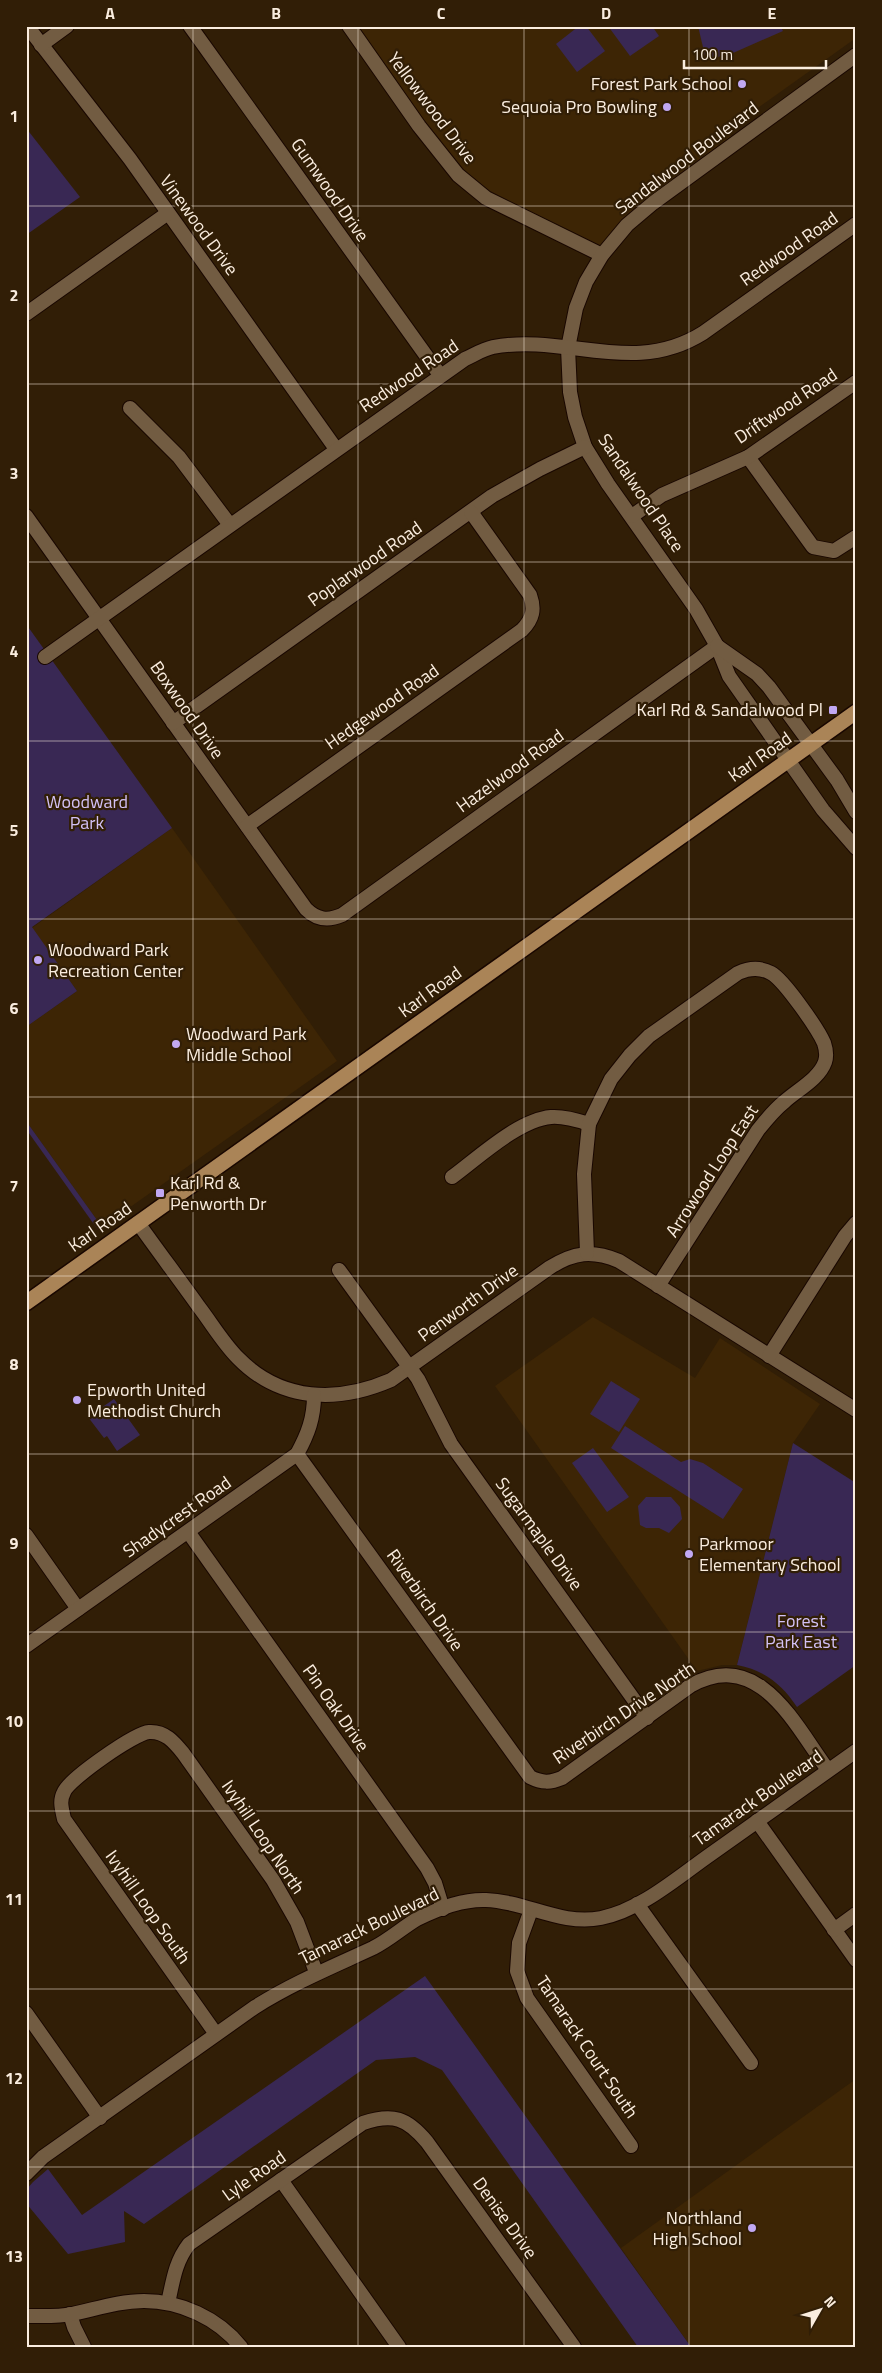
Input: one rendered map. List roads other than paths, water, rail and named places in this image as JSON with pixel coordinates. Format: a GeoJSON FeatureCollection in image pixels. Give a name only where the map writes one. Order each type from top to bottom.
{"type":"FeatureCollection","features":[{"type":"Feature","properties":{"kind":"main road","name":"Karl Road"},"geometry":{"type":"LineString","coordinates":[[26,1303],[856,712]]}},
{"type":"Feature","properties":{"kind":"street","name":"Vinewood Drive"},"geometry":{"type":"LineString","coordinates":[[26,26],[130,159],[336,449]]}},
{"type":"Feature","properties":{"kind":"street"},"geometry":{"type":"LineString","coordinates":[[41,45],[66,26]]}},
{"type":"Feature","properties":{"kind":"street","name":"Gumwood Drive"},"geometry":{"type":"LineString","coordinates":[[190,26],[440,375]]}},
{"type":"Feature","properties":{"kind":"street","name":"Yellowwood Drive"},"geometry":{"type":"LineString","coordinates":[[349,26],[419,126],[458,175],[486,198],[602,256]]}},
{"type":"Feature","properties":{"kind":"street","name":"Sandalwood Boulevard"},"geometry":{"type":"LineString","coordinates":[[568,348],[576,308],[586,282],[602,256],[627,225],[653,203],[856,55]]}},
{"type":"Feature","properties":{"kind":"street"},"geometry":{"type":"LineString","coordinates":[[26,314],[168,213]]}},
{"type":"Feature","properties":{"kind":"street","name":"Redwood Road"},"geometry":{"type":"LineString","coordinates":[[45,657],[465,359],[491,347],[520,344],[632,354],[669,350],[688,342],[856,224]]}},
{"type":"Feature","properties":{"kind":"street","name":"Sandalwood Place"},"geometry":{"type":"LineString","coordinates":[[568,348],[570,392],[585,447],[696,609],[717,646],[729,676],[835,826],[856,848]]}},
{"type":"Feature","properties":{"kind":"street","name":"Driftwood Road"},"geometry":{"type":"LineString","coordinates":[[632,516],[662,494],[748,457],[856,382]]}},
{"type":"Feature","properties":{"kind":"street"},"geometry":{"type":"LineString","coordinates":[[130,408],[179,457],[230,525]]}},
{"type":"Feature","properties":{"kind":"street","name":"Poplarwood Road"},"geometry":{"type":"LineString","coordinates":[[174,724],[492,496],[540,469],[585,447]]}},
{"type":"Feature","properties":{"kind":"street"},"geometry":{"type":"LineString","coordinates":[[748,457],[813,547],[825,551],[834,551],[856,537]]}},
{"type":"Feature","properties":{"kind":"street","name":"Hedgewood Road"},"geometry":{"type":"LineString","coordinates":[[247,826],[522,630],[530,622],[533,604],[530,595],[471,512]]}},
{"type":"Feature","properties":{"kind":"street","name":"Boxwood Drive"},"geometry":{"type":"LineString","coordinates":[[26,516],[306,909],[313,916],[322,920]]}},
{"type":"Feature","properties":{"kind":"street","name":"Sandalwood Place"},"geometry":{"type":"LineString","coordinates":[[717,646],[757,674],[769,687],[837,780],[856,812]]}},
{"type":"Feature","properties":{"kind":"street","name":"Hazelwood Road"},"geometry":{"type":"LineString","coordinates":[[322,920],[333,919],[342,914],[717,646]]}},
{"type":"Feature","properties":{"kind":"street","name":"Arrowood Loop East"},"geometry":{"type":"LineString","coordinates":[[589,1124],[611,1080],[630,1055],[649,1036],[738,973],[748,969],[758,969],[771,973],[781,982],[819,1034],[825,1046],[824,1063],[813,1078],[770,1114],[758,1130],[658,1286]]}},
{"type":"Feature","properties":{"kind":"street"},"geometry":{"type":"LineString","coordinates":[[452,1177],[528,1124],[551,1117],[563,1117],[589,1124],[584,1174],[587,1253]]}},
{"type":"Feature","properties":{"kind":"street","name":"Penworth Drive"},"geometry":{"type":"LineString","coordinates":[[138,1223],[239,1359],[269,1381],[284,1388],[314,1395],[343,1396],[368,1390],[391,1380],[549,1268],[567,1258],[587,1253],[619,1260],[856,1410]]}},
{"type":"Feature","properties":{"kind":"street"},"geometry":{"type":"LineString","coordinates":[[769,1356],[845,1236],[856,1223]]}},
{"type":"Feature","properties":{"kind":"street","name":"Sugarmaple Drive"},"geometry":{"type":"LineString","coordinates":[[339,1270],[410,1368],[432,1405],[451,1444],[647,1718]]}},
{"type":"Feature","properties":{"kind":"street","name":"Shadycrest Road"},"geometry":{"type":"LineString","coordinates":[[26,1646],[189,1533],[297,1454],[309,1434],[314,1409],[314,1395]]}},
{"type":"Feature","properties":{"kind":"street","name":"Riverbirch Drive"},"geometry":{"type":"LineString","coordinates":[[297,1454],[522,1769]]}},
{"type":"Feature","properties":{"kind":"street","name":"Pin Oak Drive"},"geometry":{"type":"LineString","coordinates":[[189,1533],[427,1868],[443,1909]]}},
{"type":"Feature","properties":{"kind":"street"},"geometry":{"type":"LineString","coordinates":[[26,1535],[78,1609]]}},
{"type":"Feature","properties":{"kind":"street","name":"Riverbirch Drive North"},"geometry":{"type":"LineString","coordinates":[[522,1769],[530,1777],[540,1782],[552,1782],[562,1778],[703,1679],[717,1676],[740,1677],[761,1685],[777,1700],[828,1770]]}},
{"type":"Feature","properties":{"kind":"street","name":"Ivyhill Loop South"},"geometry":{"type":"LineString","coordinates":[[163,1734],[150,1732],[133,1737],[74,1779],[64,1790],[61,1804],[64,1818],[72,1832],[216,2034]]}},
{"type":"Feature","properties":{"kind":"street","name":"Ivyhill Loop North"},"geometry":{"type":"LineString","coordinates":[[163,1734],[173,1741],[183,1753],[273,1880],[297,1922],[316,1972]]}},
{"type":"Feature","properties":{"kind":"street","name":"Tamarack Boulevard"},"geometry":{"type":"LineString","coordinates":[[26,2174],[43,2157],[216,2034],[283,1989],[316,1972],[375,1947],[418,1919],[467,1901],[487,1900],[563,1917],[600,1918],[637,1904],[856,1751]]}},
{"type":"Feature","properties":{"kind":"street"},"geometry":{"type":"LineString","coordinates":[[757,1821],[856,1960]]}},
{"type":"Feature","properties":{"kind":"street"},"geometry":{"type":"LineString","coordinates":[[637,1904],[751,2063]]}},
{"type":"Feature","properties":{"kind":"street","name":"Tamarack Court South"},"geometry":{"type":"LineString","coordinates":[[531,1910],[519,1942],[517,1971],[528,1998],[631,2146]]}},
{"type":"Feature","properties":{"kind":"street"},"geometry":{"type":"LineString","coordinates":[[834,1930],[856,1914]]}},
{"type":"Feature","properties":{"kind":"street"},"geometry":{"type":"LineString","coordinates":[[26,2013],[100,2118]]}},
{"type":"Feature","properties":{"kind":"street","name":"Lyle Road"},"geometry":{"type":"LineString","coordinates":[[168,2303],[175,2269],[180,2256],[189,2244],[363,2123],[380,2117],[398,2118]]}},
{"type":"Feature","properties":{"kind":"street","name":"Denise Drive"},"geometry":{"type":"LineString","coordinates":[[398,2118],[415,2127],[427,2142],[574,2347]]}},
{"type":"Feature","properties":{"kind":"street"},"geometry":{"type":"LineString","coordinates":[[280,2180],[399,2347]]}},
{"type":"Feature","properties":{"kind":"street"},"geometry":{"type":"LineString","coordinates":[[26,2316],[70,2314],[111,2305],[143,2301],[168,2303],[219,2325],[241,2347]]}},
{"type":"Feature","properties":{"kind":"street"},"geometry":{"type":"LineString","coordinates":[[70,2314],[74,2329],[84,2347]]}},
{"type":"Feature","properties":{"kind":"place","name":"Forest Park School"},"geometry":{"type":"Point","coordinates":[742,84]}},
{"type":"Feature","properties":{"kind":"place","name":"Sequoia Pro Bowling"},"geometry":{"type":"Point","coordinates":[667,107]}},
{"type":"Feature","properties":{"kind":"place","name":"Karl Rd & Sandalwood Pl"},"geometry":{"type":"Point","coordinates":[833,710]}},
{"type":"Feature","properties":{"kind":"place","name":"Woodward Park Recreation Center"},"geometry":{"type":"Point","coordinates":[38,960]}},
{"type":"Feature","properties":{"kind":"place","name":"Woodward Park Middle School"},"geometry":{"type":"Point","coordinates":[176,1044]}},
{"type":"Feature","properties":{"kind":"place","name":"Karl Rd & Penworth Dr"},"geometry":{"type":"Point","coordinates":[160,1193]}},
{"type":"Feature","properties":{"kind":"place","name":"Epworth United Methodist Church"},"geometry":{"type":"Point","coordinates":[77,1400]}},
{"type":"Feature","properties":{"kind":"place","name":"Parkmoor Elementary School"},"geometry":{"type":"Point","coordinates":[689,1554]}},
{"type":"Feature","properties":{"kind":"place","name":"Northland High School"},"geometry":{"type":"Point","coordinates":[752,2228]}},
{"type":"Feature","properties":{"kind":"park label","name":"Woodward Park"},"geometry":{"type":"Point","coordinates":[87,812]}},
{"type":"Feature","properties":{"kind":"park label","name":"Forest Park East"},"geometry":{"type":"Point","coordinates":[801,1631]}}]}
